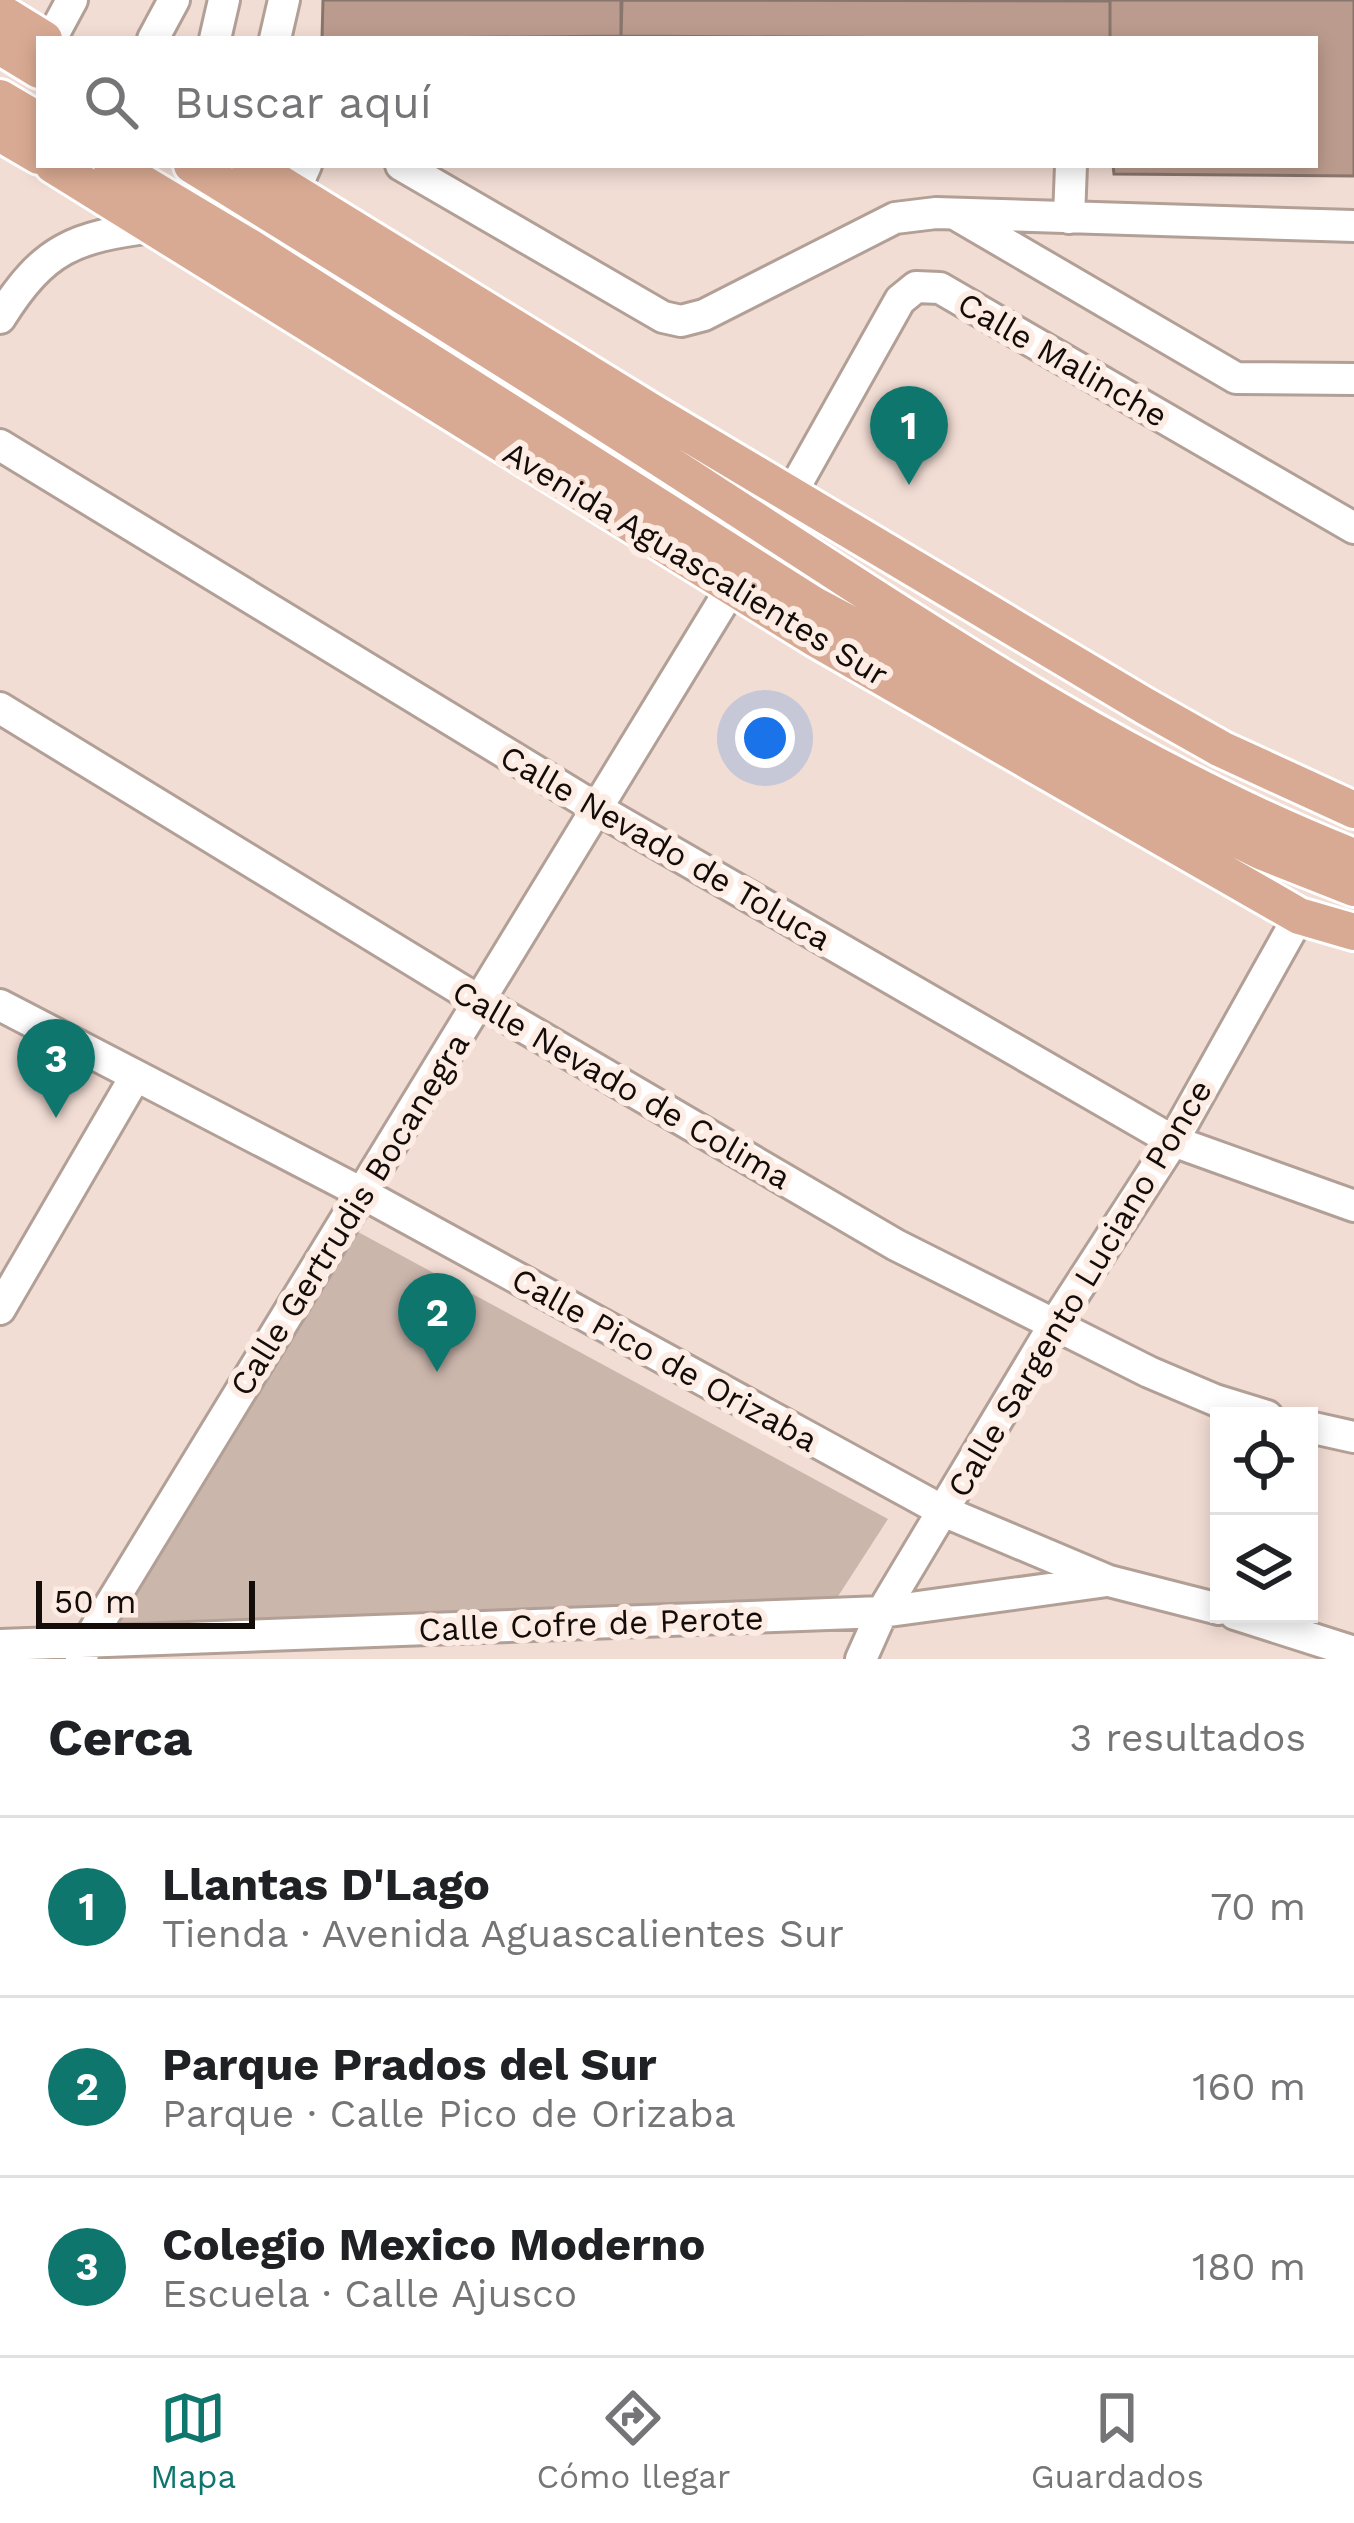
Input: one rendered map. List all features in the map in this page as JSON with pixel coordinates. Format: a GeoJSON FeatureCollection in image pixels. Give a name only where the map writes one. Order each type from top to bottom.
{"type":"FeatureCollection","features":[{"type":"Feature","properties":{"kind":"main road"},"geometry":{"type":"LineString","coordinates":[[0,13],[42,36]]}},
{"type":"Feature","properties":{"kind":"main road"},"geometry":{"type":"LineString","coordinates":[[0,46],[36,68]]}},
{"type":"Feature","properties":{"kind":"main road"},"geometry":{"type":"LineString","coordinates":[[0,98],[36,119]]}},
{"type":"Feature","properties":{"kind":"main road"},"geometry":{"type":"LineString","coordinates":[[0,134],[36,154]]}},
{"type":"Feature","properties":{"kind":"main road","name":"Avenida Aguascalientes Sur"},"geometry":{"type":"LineString","coordinates":[[58,168],[816,639],[1299,916],[1354,932]]}},
{"type":"Feature","properties":{"kind":"main road","name":"Avenida Aguascalientes Sur"},"geometry":{"type":"LineString","coordinates":[[117,168],[814,605],[981,694],[1200,822],[1354,888]]}},
{"type":"Feature","properties":{"kind":"main road","name":"Avenida Aguascalientes Sur"},"geometry":{"type":"LineString","coordinates":[[197,168],[559,392],[933,632],[1198,788],[1354,857]]}},
{"type":"Feature","properties":{"kind":"main road"},"geometry":{"type":"LineString","coordinates":[[262,168],[300,178],[790,494],[1145,706],[1222,749],[1354,810]]}},
{"type":"Feature","properties":{"kind":"street"},"geometry":{"type":"LineString","coordinates":[[50,36],[72,0]]}},
{"type":"Feature","properties":{"kind":"street"},"geometry":{"type":"LineString","coordinates":[[155,36],[174,0]]}},
{"type":"Feature","properties":{"kind":"street"},"geometry":{"type":"LineString","coordinates":[[216,36],[224,0]]}},
{"type":"Feature","properties":{"kind":"street"},"geometry":{"type":"LineString","coordinates":[[276,36],[284,0]]}},
{"type":"Feature","properties":{"kind":"street"},"geometry":{"type":"LineString","coordinates":[[406,168],[663,317],[681,321],[704,315],[895,218],[955,214],[1354,226]]}},
{"type":"Feature","properties":{"kind":"street"},"geometry":{"type":"LineString","coordinates":[[1069,218],[1071,168]]}},
{"type":"Feature","properties":{"kind":"street"},"geometry":{"type":"LineString","coordinates":[[955,214],[1236,378],[1354,379]]}},
{"type":"Feature","properties":{"kind":"street"},"geometry":{"type":"LineString","coordinates":[[4,301],[64,247],[95,234],[153,227]]}},
{"type":"Feature","properties":{"kind":"street","name":"Calle Malinche"},"geometry":{"type":"LineString","coordinates":[[790,494],[900,300],[916,287],[940,288],[1354,528]]}},
{"type":"Feature","properties":{"kind":"street","name":"Calle Nevado de Toluca"},"geometry":{"type":"LineString","coordinates":[[0,445],[596,808],[1173,1142],[1354,1206]]}},
{"type":"Feature","properties":{"kind":"street","name":"Calle Gertrudis Bocanegra"},"geometry":{"type":"LineString","coordinates":[[85,1650],[732,587]]}},
{"type":"Feature","properties":{"kind":"street","name":"Calle Nevado de Colima"},"geometry":{"type":"LineString","coordinates":[[0,708],[481,1002],[896,1245],[1149,1372],[1238,1407]]}},
{"type":"Feature","properties":{"kind":"street","name":"Calle Sargento Luciano Ponce"},"geometry":{"type":"LineString","coordinates":[[861,1659],[882,1612],[1054,1325],[1173,1142],[1299,916]]}},
{"type":"Feature","properties":{"kind":"street","name":"Calle Pico de Orizaba"},"geometry":{"type":"LineString","coordinates":[[0,1005],[360,1192],[943,1511],[1109,1581],[1210,1607]]}},
{"type":"Feature","properties":{"kind":"street"},"geometry":{"type":"LineString","coordinates":[[0,1309],[135,1077]]}},
{"type":"Feature","properties":{"kind":"street"},"geometry":{"type":"LineString","coordinates":[[1318,1429],[1354,1437]]}},
{"type":"Feature","properties":{"kind":"street","name":"Calle Cofre de Perote"},"geometry":{"type":"LineString","coordinates":[[0,1645],[85,1650],[882,1612],[1109,1581]]}},
{"type":"Feature","properties":{"kind":"street"},"geometry":{"type":"LineString","coordinates":[[1263,1623],[1354,1652]]}},
{"type":"Feature","properties":{"kind":"shaded area"},"geometry":{"type":"Polygon","coordinates":[[[347,1226],[888,1519],[835,1601],[101,1627],[347,1226]]]}},
{"type":"Feature","properties":{"kind":"building"},"geometry":{"type":"Polygon","coordinates":[[[323,0],[621,0],[621,36],[322,36],[323,0]]]}},
{"type":"Feature","properties":{"kind":"building"},"geometry":{"type":"Polygon","coordinates":[[[622,0],[1110,1],[1110,36],[621,36],[622,0]]]}},
{"type":"Feature","properties":{"kind":"building"},"geometry":{"type":"Polygon","coordinates":[[[1110,0],[1354,0],[1354,176],[1114,174],[1113,168],[1318,168],[1318,36],[1110,36],[1110,0]]]}},
{"type":"Feature","properties":{"kind":"place","name":"Llantas D'Lago"},"geometry":{"type":"Point","coordinates":[909,485]}},
{"type":"Feature","properties":{"kind":"place","name":"Colegio Mexico Moderno"},"geometry":{"type":"Point","coordinates":[56,1118]}},
{"type":"Feature","properties":{"kind":"place","name":"Parque Prados del Sur"},"geometry":{"type":"Point","coordinates":[437,1372]}}]}
